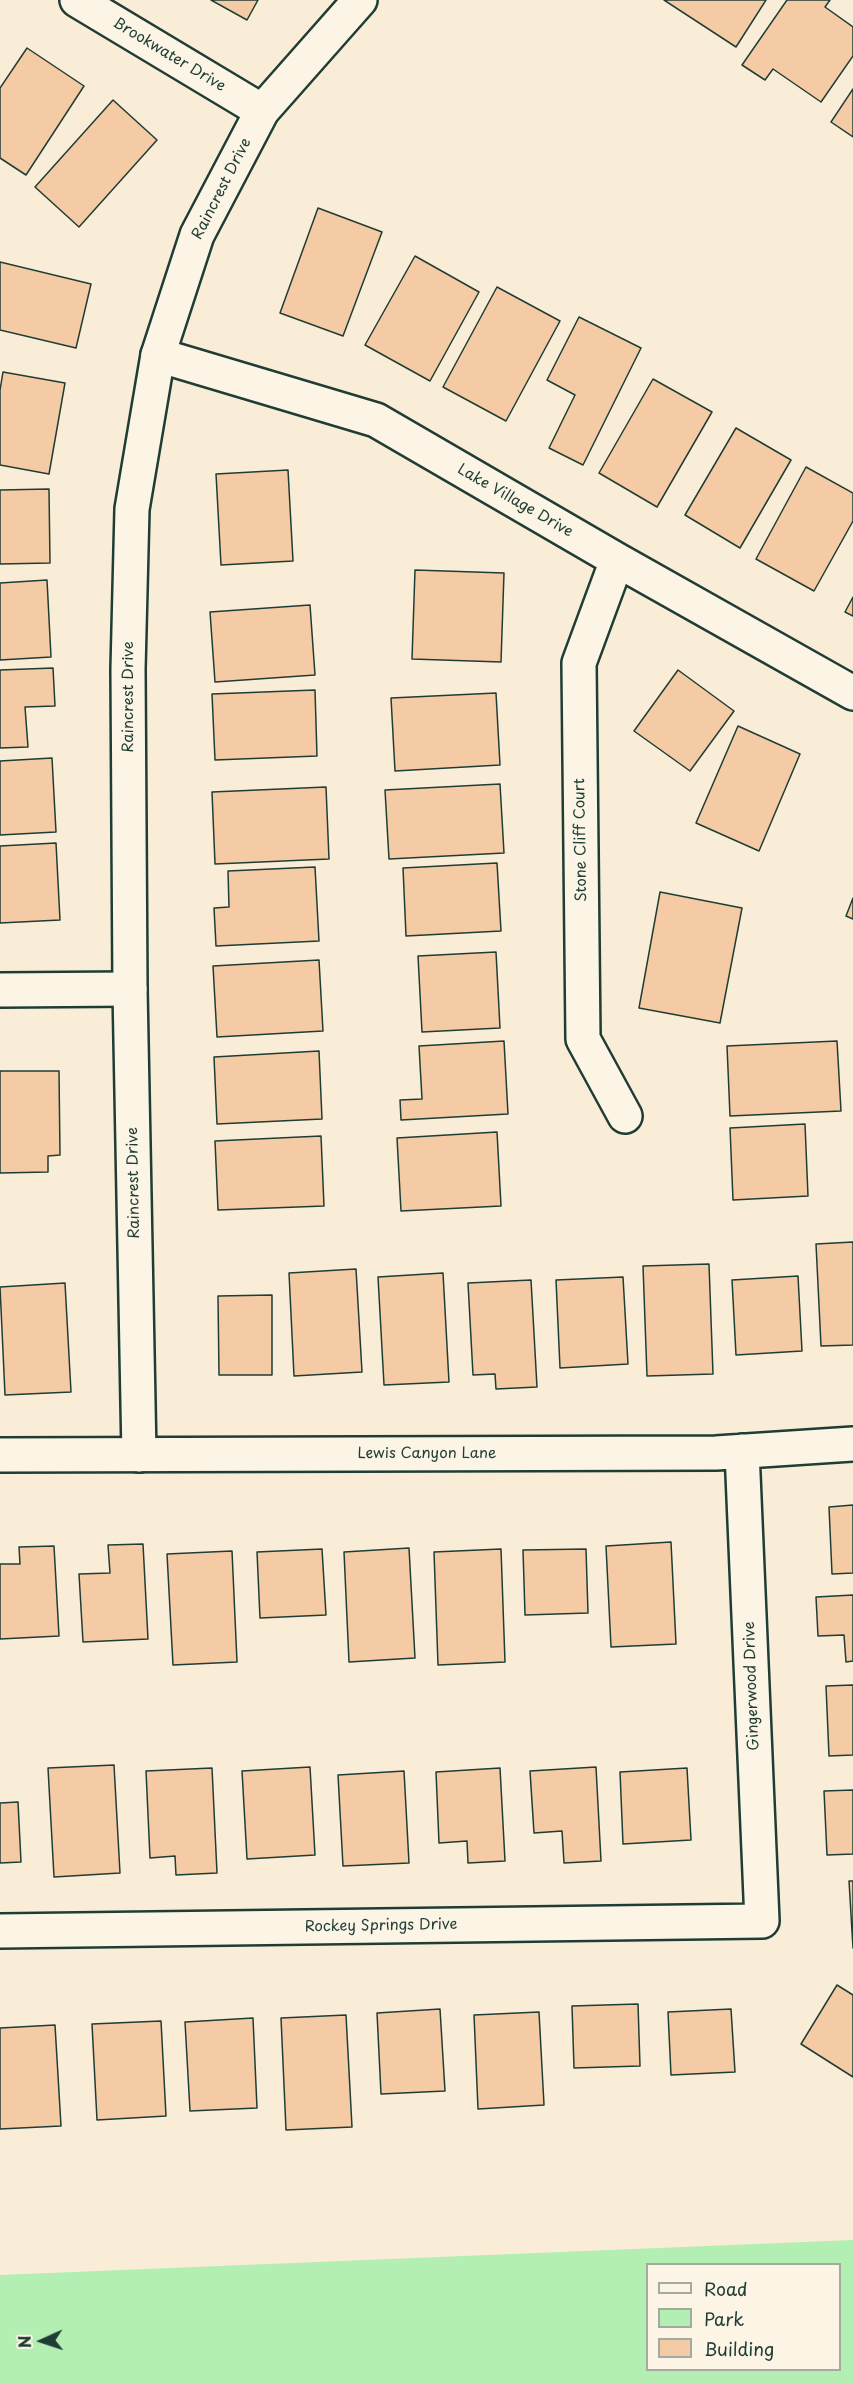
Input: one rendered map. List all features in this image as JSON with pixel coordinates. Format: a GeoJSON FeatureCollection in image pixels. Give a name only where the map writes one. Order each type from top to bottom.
{"type":"FeatureCollection","features":[{"type":"Feature","properties":{"kind":"street","name":"Brookwater Drive"},"geometry":{"type":"LineString","coordinates":[[77,0],[262,111]]}},
{"type":"Feature","properties":{"kind":"street","name":"Raincrest Drive"},"geometry":{"type":"LineString","coordinates":[[139,1455],[130,990],[128,669],[132,509],[158,355],[197,235],[262,111],[360,0]]}},
{"type":"Feature","properties":{"kind":"street","name":"Lake Village Drive"},"geometry":{"type":"LineString","coordinates":[[158,355],[376,420],[853,693]]}},
{"type":"Feature","properties":{"kind":"street","name":"Stone Cliff Court"},"geometry":{"type":"LineString","coordinates":[[617,560],[579,663],[583,1039],[625,1116]]}},
{"type":"Feature","properties":{"kind":"street"},"geometry":{"type":"LineString","coordinates":[[0,990],[130,990]]}},
{"type":"Feature","properties":{"kind":"street","name":"Lewis Canyon Lane"},"geometry":{"type":"LineString","coordinates":[[0,1455],[716,1453],[853,1444]]}},
{"type":"Feature","properties":{"kind":"street","name":"Gingerwood Drive"},"geometry":{"type":"LineString","coordinates":[[742,1451],[762,1921]]}},
{"type":"Feature","properties":{"kind":"street","name":"Rockey Springs Drive"},"geometry":{"type":"LineString","coordinates":[[0,1931],[762,1921]]}},
{"type":"Feature","properties":{"kind":"green space"},"geometry":{"type":"Polygon","coordinates":[[[853,2240],[853,2383],[0,2383],[0,2275],[853,2240]]]}},
{"type":"Feature","properties":{"kind":"building"},"geometry":{"type":"Polygon","coordinates":[[[211,0],[258,0],[247,20],[211,0]]]}},
{"type":"Feature","properties":{"kind":"building"},"geometry":{"type":"Polygon","coordinates":[[[664,0],[766,0],[736,47],[664,0]]]}},
{"type":"Feature","properties":{"kind":"building"},"geometry":{"type":"Polygon","coordinates":[[[787,0],[830,0],[825,7],[853,27],[853,56],[821,102],[773,69],[765,80],[742,65],[787,0]]]}},
{"type":"Feature","properties":{"kind":"building"},"geometry":{"type":"Polygon","coordinates":[[[27,48],[84,86],[26,175],[0,158],[0,88],[27,48]]]}},
{"type":"Feature","properties":{"kind":"building"},"geometry":{"type":"Polygon","coordinates":[[[853,89],[853,137],[831,122],[853,89]]]}},
{"type":"Feature","properties":{"kind":"building"},"geometry":{"type":"Polygon","coordinates":[[[113,100],[157,140],[79,227],[35,187],[113,100]]]}},
{"type":"Feature","properties":{"kind":"building"},"geometry":{"type":"Polygon","coordinates":[[[318,208],[382,232],[343,336],[280,313],[318,208]]]}},
{"type":"Feature","properties":{"kind":"building"},"geometry":{"type":"Polygon","coordinates":[[[415,256],[479,292],[430,381],[365,345],[415,256]]]}},
{"type":"Feature","properties":{"kind":"building"},"geometry":{"type":"Polygon","coordinates":[[[0,262],[91,284],[76,348],[0,330],[0,262]]]}},
{"type":"Feature","properties":{"kind":"building"},"geometry":{"type":"Polygon","coordinates":[[[497,287],[560,321],[506,421],[443,387],[497,287]]]}},
{"type":"Feature","properties":{"kind":"building"},"geometry":{"type":"Polygon","coordinates":[[[579,317],[641,348],[583,465],[549,448],[575,395],[547,380],[579,317]]]}},
{"type":"Feature","properties":{"kind":"building"},"geometry":{"type":"Polygon","coordinates":[[[3,372],[65,383],[49,474],[0,465],[0,390],[3,372]]]}},
{"type":"Feature","properties":{"kind":"building"},"geometry":{"type":"Polygon","coordinates":[[[653,379],[712,412],[657,507],[599,473],[653,379]]]}},
{"type":"Feature","properties":{"kind":"building"},"geometry":{"type":"Polygon","coordinates":[[[736,428],[791,460],[740,548],[685,515],[736,428]]]}},
{"type":"Feature","properties":{"kind":"building"},"geometry":{"type":"Polygon","coordinates":[[[806,467],[853,493],[853,521],[814,591],[756,559],[806,467]]]}},
{"type":"Feature","properties":{"kind":"building"},"geometry":{"type":"Polygon","coordinates":[[[288,470],[293,561],[221,565],[216,474],[288,470]]]}},
{"type":"Feature","properties":{"kind":"building"},"geometry":{"type":"Polygon","coordinates":[[[49,489],[50,563],[0,564],[0,490],[49,489]]]}},
{"type":"Feature","properties":{"kind":"building"},"geometry":{"type":"Polygon","coordinates":[[[415,570],[504,573],[501,662],[412,659],[415,570]]]}},
{"type":"Feature","properties":{"kind":"building"},"geometry":{"type":"Polygon","coordinates":[[[47,580],[51,657],[0,660],[0,583],[47,580]]]}},
{"type":"Feature","properties":{"kind":"building"},"geometry":{"type":"Polygon","coordinates":[[[853,597],[853,616],[845,612],[853,597]]]}},
{"type":"Feature","properties":{"kind":"building"},"geometry":{"type":"Polygon","coordinates":[[[310,605],[315,675],[215,682],[210,612],[310,605]]]}},
{"type":"Feature","properties":{"kind":"building"},"geometry":{"type":"Polygon","coordinates":[[[53,668],[55,706],[25,707],[28,747],[0,748],[0,670],[53,668]]]}},
{"type":"Feature","properties":{"kind":"building"},"geometry":{"type":"Polygon","coordinates":[[[678,670],[734,711],[690,771],[634,731],[678,670]]]}},
{"type":"Feature","properties":{"kind":"building"},"geometry":{"type":"Polygon","coordinates":[[[315,690],[317,756],[215,760],[212,694],[315,690]]]}},
{"type":"Feature","properties":{"kind":"building"},"geometry":{"type":"Polygon","coordinates":[[[496,693],[500,765],[395,771],[391,698],[496,693]]]}},
{"type":"Feature","properties":{"kind":"building"},"geometry":{"type":"Polygon","coordinates":[[[738,726],[800,754],[759,851],[696,823],[738,726]]]}},
{"type":"Feature","properties":{"kind":"building"},"geometry":{"type":"Polygon","coordinates":[[[52,758],[56,832],[0,835],[0,761],[52,758]]]}},
{"type":"Feature","properties":{"kind":"building"},"geometry":{"type":"Polygon","coordinates":[[[500,784],[504,853],[389,859],[385,790],[500,784]]]}},
{"type":"Feature","properties":{"kind":"building"},"geometry":{"type":"Polygon","coordinates":[[[326,787],[329,859],[215,864],[212,792],[326,787]]]}},
{"type":"Feature","properties":{"kind":"building"},"geometry":{"type":"Polygon","coordinates":[[[56,843],[60,920],[0,923],[0,846],[56,843]]]}},
{"type":"Feature","properties":{"kind":"building"},"geometry":{"type":"Polygon","coordinates":[[[497,863],[501,931],[406,936],[403,868],[497,863]]]}},
{"type":"Feature","properties":{"kind":"building"},"geometry":{"type":"Polygon","coordinates":[[[315,867],[319,941],[216,946],[214,908],[229,907],[228,871],[315,867]]]}},
{"type":"Feature","properties":{"kind":"building"},"geometry":{"type":"Polygon","coordinates":[[[660,892],[742,908],[720,1023],[639,1008],[660,892]]]}},
{"type":"Feature","properties":{"kind":"building"},"geometry":{"type":"Polygon","coordinates":[[[853,898],[853,919],[846,916],[853,898]]]}},
{"type":"Feature","properties":{"kind":"building"},"geometry":{"type":"Polygon","coordinates":[[[496,952],[500,1028],[422,1032],[418,956],[496,952]]]}},
{"type":"Feature","properties":{"kind":"building"},"geometry":{"type":"Polygon","coordinates":[[[319,960],[323,1031],[217,1037],[213,966],[319,960]]]}},
{"type":"Feature","properties":{"kind":"building"},"geometry":{"type":"Polygon","coordinates":[[[504,1041],[508,1114],[401,1120],[400,1100],[422,1099],[419,1046],[504,1041]]]}},
{"type":"Feature","properties":{"kind":"building"},"geometry":{"type":"Polygon","coordinates":[[[837,1041],[841,1111],[730,1116],[727,1046],[837,1041]]]}},
{"type":"Feature","properties":{"kind":"building"},"geometry":{"type":"Polygon","coordinates":[[[319,1051],[322,1119],[217,1124],[214,1057],[319,1051]]]}},
{"type":"Feature","properties":{"kind":"building"},"geometry":{"type":"Polygon","coordinates":[[[0,1071],[59,1071],[60,1155],[48,1156],[48,1172],[0,1173],[0,1071]]]}},
{"type":"Feature","properties":{"kind":"building"},"geometry":{"type":"Polygon","coordinates":[[[805,1124],[808,1196],[733,1200],[730,1128],[805,1124]]]}},
{"type":"Feature","properties":{"kind":"building"},"geometry":{"type":"Polygon","coordinates":[[[497,1132],[501,1206],[401,1211],[397,1138],[497,1132]]]}},
{"type":"Feature","properties":{"kind":"building"},"geometry":{"type":"Polygon","coordinates":[[[321,1136],[324,1206],[218,1210],[215,1141],[321,1136]]]}},
{"type":"Feature","properties":{"kind":"building"},"geometry":{"type":"Polygon","coordinates":[[[853,1242],[853,1345],[821,1346],[816,1244],[853,1242]]]}},
{"type":"Feature","properties":{"kind":"building"},"geometry":{"type":"Polygon","coordinates":[[[709,1264],[713,1374],[647,1376],[643,1266],[709,1264]]]}},
{"type":"Feature","properties":{"kind":"building"},"geometry":{"type":"Polygon","coordinates":[[[356,1269],[362,1372],[294,1376],[289,1273],[356,1269]]]}},
{"type":"Feature","properties":{"kind":"building"},"geometry":{"type":"Polygon","coordinates":[[[443,1273],[449,1382],[384,1385],[378,1277],[443,1273]]]}},
{"type":"Feature","properties":{"kind":"building"},"geometry":{"type":"Polygon","coordinates":[[[798,1276],[802,1351],[736,1355],[732,1280],[798,1276]]]}},
{"type":"Feature","properties":{"kind":"building"},"geometry":{"type":"Polygon","coordinates":[[[623,1277],[628,1364],[560,1368],[556,1280],[623,1277]]]}},
{"type":"Feature","properties":{"kind":"building"},"geometry":{"type":"Polygon","coordinates":[[[531,1280],[537,1387],[496,1389],[495,1374],[473,1375],[468,1283],[531,1280]]]}},
{"type":"Feature","properties":{"kind":"building"},"geometry":{"type":"Polygon","coordinates":[[[65,1283],[71,1392],[5,1395],[0,1287],[65,1283]]]}},
{"type":"Feature","properties":{"kind":"building"},"geometry":{"type":"Polygon","coordinates":[[[272,1295],[272,1375],[219,1375],[218,1296],[272,1295]]]}},
{"type":"Feature","properties":{"kind":"building"},"geometry":{"type":"Polygon","coordinates":[[[853,1505],[853,1573],[832,1574],[829,1507],[853,1505]]]}},
{"type":"Feature","properties":{"kind":"building"},"geometry":{"type":"Polygon","coordinates":[[[671,1542],[676,1644],[611,1647],[606,1546],[671,1542]]]}},
{"type":"Feature","properties":{"kind":"building"},"geometry":{"type":"Polygon","coordinates":[[[143,1544],[148,1639],[83,1642],[79,1574],[110,1573],[108,1545],[143,1544]]]}},
{"type":"Feature","properties":{"kind":"building"},"geometry":{"type":"Polygon","coordinates":[[[54,1546],[59,1636],[0,1639],[0,1564],[20,1564],[19,1547],[54,1546]]]}},
{"type":"Feature","properties":{"kind":"building"},"geometry":{"type":"Polygon","coordinates":[[[409,1548],[415,1658],[349,1662],[344,1552],[409,1548]]]}},
{"type":"Feature","properties":{"kind":"building"},"geometry":{"type":"Polygon","coordinates":[[[322,1549],[326,1615],[260,1618],[257,1552],[322,1549]]]}},
{"type":"Feature","properties":{"kind":"building"},"geometry":{"type":"Polygon","coordinates":[[[501,1549],[505,1662],[438,1665],[434,1552],[501,1549]]]}},
{"type":"Feature","properties":{"kind":"building"},"geometry":{"type":"Polygon","coordinates":[[[586,1549],[588,1613],[525,1615],[523,1550],[586,1549]]]}},
{"type":"Feature","properties":{"kind":"building"},"geometry":{"type":"Polygon","coordinates":[[[232,1551],[237,1662],[173,1665],[167,1554],[232,1551]]]}},
{"type":"Feature","properties":{"kind":"building"},"geometry":{"type":"Polygon","coordinates":[[[853,1595],[853,1661],[846,1662],[844,1635],[818,1636],[816,1597],[853,1595]]]}},
{"type":"Feature","properties":{"kind":"building"},"geometry":{"type":"Polygon","coordinates":[[[853,1685],[853,1755],[829,1756],[826,1686],[853,1685]]]}},
{"type":"Feature","properties":{"kind":"building"},"geometry":{"type":"Polygon","coordinates":[[[114,1765],[120,1873],[54,1877],[48,1768],[114,1765]]]}},
{"type":"Feature","properties":{"kind":"building"},"geometry":{"type":"Polygon","coordinates":[[[310,1767],[315,1855],[247,1859],[242,1771],[310,1767]]]}},
{"type":"Feature","properties":{"kind":"building"},"geometry":{"type":"Polygon","coordinates":[[[596,1767],[601,1861],[564,1863],[562,1831],[534,1833],[530,1771],[596,1767]]]}},
{"type":"Feature","properties":{"kind":"building"},"geometry":{"type":"Polygon","coordinates":[[[212,1768],[217,1873],[176,1875],[175,1856],[150,1858],[146,1771],[212,1768]]]}},
{"type":"Feature","properties":{"kind":"building"},"geometry":{"type":"Polygon","coordinates":[[[500,1768],[505,1861],[468,1863],[467,1841],[439,1843],[436,1772],[500,1768]]]}},
{"type":"Feature","properties":{"kind":"building"},"geometry":{"type":"Polygon","coordinates":[[[687,1768],[691,1840],[623,1844],[620,1772],[687,1768]]]}},
{"type":"Feature","properties":{"kind":"building"},"geometry":{"type":"Polygon","coordinates":[[[404,1771],[409,1863],[343,1866],[338,1775],[404,1771]]]}},
{"type":"Feature","properties":{"kind":"building"},"geometry":{"type":"Polygon","coordinates":[[[853,1790],[853,1854],[827,1855],[824,1791],[853,1790]]]}},
{"type":"Feature","properties":{"kind":"building"},"geometry":{"type":"Polygon","coordinates":[[[18,1802],[21,1862],[0,1863],[0,1803],[18,1802]]]}},
{"type":"Feature","properties":{"kind":"building"},"geometry":{"type":"Polygon","coordinates":[[[849,1881],[853,1881],[853,1948],[849,1881]]]}},
{"type":"Feature","properties":{"kind":"building"},"geometry":{"type":"Polygon","coordinates":[[[837,1985],[853,1995],[853,2077],[801,2044],[837,1985]]]}},
{"type":"Feature","properties":{"kind":"building"},"geometry":{"type":"Polygon","coordinates":[[[638,2004],[640,2066],[574,2068],[572,2006],[638,2004]]]}},
{"type":"Feature","properties":{"kind":"building"},"geometry":{"type":"Polygon","coordinates":[[[440,2009],[445,2091],[381,2094],[377,2013],[440,2009]]]}},
{"type":"Feature","properties":{"kind":"building"},"geometry":{"type":"Polygon","coordinates":[[[731,2009],[735,2072],[671,2075],[668,2012],[731,2009]]]}},
{"type":"Feature","properties":{"kind":"building"},"geometry":{"type":"Polygon","coordinates":[[[539,2012],[544,2105],[478,2109],[474,2015],[539,2012]]]}},
{"type":"Feature","properties":{"kind":"building"},"geometry":{"type":"Polygon","coordinates":[[[346,2015],[352,2127],[286,2130],[281,2018],[346,2015]]]}},
{"type":"Feature","properties":{"kind":"building"},"geometry":{"type":"Polygon","coordinates":[[[253,2018],[257,2108],[190,2111],[185,2022],[253,2018]]]}},
{"type":"Feature","properties":{"kind":"building"},"geometry":{"type":"Polygon","coordinates":[[[161,2021],[166,2116],[97,2120],[92,2024],[161,2021]]]}},
{"type":"Feature","properties":{"kind":"building"},"geometry":{"type":"Polygon","coordinates":[[[55,2025],[61,2126],[0,2129],[0,2028],[55,2025]]]}}]}
